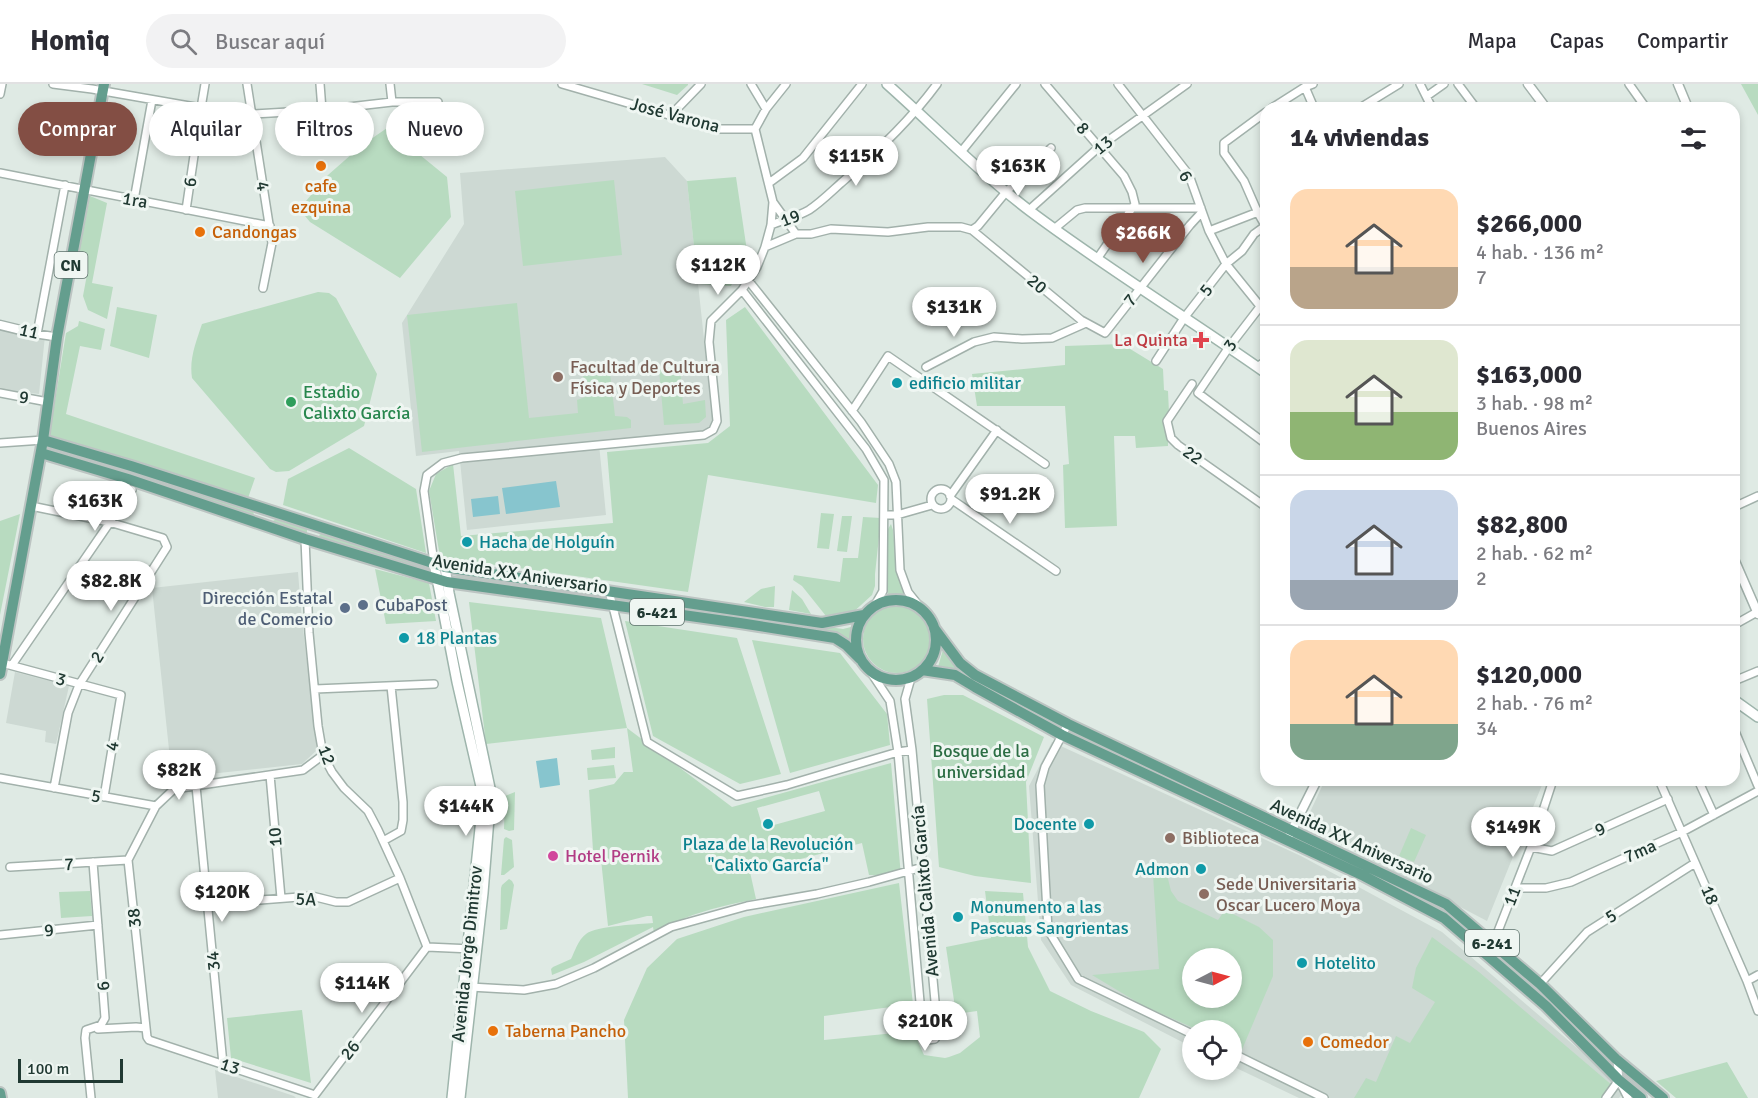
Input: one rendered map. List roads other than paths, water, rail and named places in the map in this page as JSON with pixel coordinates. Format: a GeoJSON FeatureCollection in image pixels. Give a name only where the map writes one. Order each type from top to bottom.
{"type":"FeatureCollection","features":[{"type":"Feature","properties":{"kind":"main road"},"geometry":{"type":"LineString","coordinates":[[887,84],[961,153],[1029,210],[1260,369]]}},
{"type":"Feature","properties":{"kind":"main road","name":"CN"},"geometry":{"type":"LineString","coordinates":[[5,667],[41,453],[57,338],[103,88]]}},
{"type":"Feature","properties":{"kind":"main road","name":"Avenida XX Aniversario"},"geometry":{"type":"LineString","coordinates":[[43,440],[445,567],[822,623],[864,615]]}},
{"type":"Feature","properties":{"kind":"main road","name":"Avenida XX Aniversario"},"geometry":{"type":"LineString","coordinates":[[41,453],[442,580],[835,638],[846,645],[868,668],[883,679],[897,681],[911,678]]}},
{"type":"Feature","properties":{"kind":"main road","name":"Avenida Jorge Dimitrov"},"geometry":{"type":"LineString","coordinates":[[434,564],[442,580],[491,793],[489,833],[452,1098]]}},
{"type":"Feature","properties":{"kind":"main road","name":"Avenida Jorge Dimitrov"},"geometry":{"type":"LineString","coordinates":[[442,580],[445,567]]}},
{"type":"Feature","properties":{"kind":"main road"},"geometry":{"type":"LineString","coordinates":[[860,659],[856,644],[857,629],[864,615],[875,605],[898,600],[909,602],[920,608]]}},
{"type":"Feature","properties":{"kind":"main road","name":"Avenida XX Aniversario"},"geometry":{"type":"LineString","coordinates":[[920,608],[929,616],[934,628],[960,663],[975,675],[1289,835],[1444,918],[1546,1006],[1619,1080],[1641,1098]]}},
{"type":"Feature","properties":{"kind":"main road"},"geometry":{"type":"LineString","coordinates":[[911,678],[932,658],[936,643],[934,628]]}},
{"type":"Feature","properties":{"kind":"main road","name":"Avenida XX Aniversario"},"geometry":{"type":"LineString","coordinates":[[922,670],[955,675],[1062,735],[1446,904],[1540,984],[1616,1059],[1663,1098]]}},
{"type":"Feature","properties":{"kind":"main road"},"geometry":{"type":"LineString","coordinates":[[1740,704],[1758,717]]}},
{"type":"Feature","properties":{"kind":"main road","name":"Avenida Jorge Dimitrov"},"geometry":{"type":"LineString","coordinates":[[460,1098],[468,987]]}},
{"type":"Feature","properties":{"kind":"main road"},"geometry":{"type":"LineString","coordinates":[[0,1093],[1,1098]]}},
{"type":"Feature","properties":{"kind":"street"},"geometry":{"type":"LineString","coordinates":[[0,93],[2,84]]}},
{"type":"Feature","properties":{"kind":"street"},"geometry":{"type":"LineString","coordinates":[[53,84],[103,88],[168,102]]}},
{"type":"Feature","properties":{"kind":"street","name":"6"},"geometry":{"type":"LineString","coordinates":[[202,102],[206,84]]}},
{"type":"Feature","properties":{"kind":"street","name":"4"},"geometry":{"type":"LineString","coordinates":[[247,84],[250,102]]}},
{"type":"Feature","properties":{"kind":"street"},"geometry":{"type":"LineString","coordinates":[[320,84],[321,102]]}},
{"type":"Feature","properties":{"kind":"street"},"geometry":{"type":"LineString","coordinates":[[390,84],[392,100]]}},
{"type":"Feature","properties":{"kind":"street"},"geometry":{"type":"LineString","coordinates":[[392,100],[396,84]]}},
{"type":"Feature","properties":{"kind":"street","name":"José Varona"},"geometry":{"type":"LineString","coordinates":[[562,84],[717,129],[755,129]]}},
{"type":"Feature","properties":{"kind":"street"},"geometry":{"type":"LineString","coordinates":[[671,115],[701,84]]}},
{"type":"Feature","properties":{"kind":"street"},"geometry":{"type":"LineString","coordinates":[[751,84],[766,110]]}},
{"type":"Feature","properties":{"kind":"street"},"geometry":{"type":"LineString","coordinates":[[434,564],[424,491],[426,475],[443,463],[462,458],[704,435],[713,430],[717,421],[709,342],[711,321],[742,290],[757,267],[765,247],[771,225],[773,202],[755,129],[786,84]]}},
{"type":"Feature","properties":{"kind":"street"},"geometry":{"type":"LineString","coordinates":[[769,183],[803,158],[862,84]]}},
{"type":"Feature","properties":{"kind":"street","name":"19"},"geometry":{"type":"LineString","coordinates":[[771,225],[811,209],[859,168],[917,111],[937,84]]}},
{"type":"Feature","properties":{"kind":"street"},"geometry":{"type":"LineString","coordinates":[[961,153],[1016,84]]}},
{"type":"Feature","properties":{"kind":"street","name":"8"},"geometry":{"type":"LineString","coordinates":[[1045,84],[1124,176],[1132,192],[1134,206]]}},
{"type":"Feature","properties":{"kind":"street","name":"6"},"geometry":{"type":"LineString","coordinates":[[1118,84],[1189,175],[1209,231],[1226,264],[1260,306]]}},
{"type":"Feature","properties":{"kind":"street"},"geometry":{"type":"LineString","coordinates":[[1281,102],[1306,85],[1313,84]]}},
{"type":"Feature","properties":{"kind":"street"},"geometry":{"type":"LineString","coordinates":[[1370,102],[1399,84]]}},
{"type":"Feature","properties":{"kind":"street"},"geometry":{"type":"LineString","coordinates":[[1420,84],[1430,102]]}},
{"type":"Feature","properties":{"kind":"street"},"geometry":{"type":"LineString","coordinates":[[1427,96],[1444,84]]}},
{"type":"Feature","properties":{"kind":"street"},"geometry":{"type":"LineString","coordinates":[[1458,84],[1472,102]]}},
{"type":"Feature","properties":{"kind":"street"},"geometry":{"type":"LineString","coordinates":[[1528,84],[1542,102]]}},
{"type":"Feature","properties":{"kind":"street"},"geometry":{"type":"LineString","coordinates":[[1629,84],[1642,102]]}},
{"type":"Feature","properties":{"kind":"street"},"geometry":{"type":"LineString","coordinates":[[1678,84],[1686,102]]}},
{"type":"Feature","properties":{"kind":"street","name":"13"},"geometry":{"type":"LineString","coordinates":[[1029,210],[1099,147],[1184,85]]}},
{"type":"Feature","properties":{"kind":"street"},"geometry":{"type":"LineString","coordinates":[[1306,85],[1312,102]]}},
{"type":"Feature","properties":{"kind":"street"},"geometry":{"type":"LineString","coordinates":[[134,200],[152,99]]}},
{"type":"Feature","properties":{"kind":"street"},"geometry":{"type":"LineString","coordinates":[[374,103],[392,100],[438,102]]}},
{"type":"Feature","properties":{"kind":"street"},"geometry":{"type":"LineString","coordinates":[[1260,117],[1224,143],[1224,153],[1244,181],[1260,217]]}},
{"type":"Feature","properties":{"kind":"street"},"geometry":{"type":"LineString","coordinates":[[765,247],[796,234],[811,234],[831,229],[888,232],[928,227],[961,227],[972,231],[1006,192],[1051,148]]}},
{"type":"Feature","properties":{"kind":"street","name":"6"},"geometry":{"type":"LineString","coordinates":[[186,210],[194,156]]}},
{"type":"Feature","properties":{"kind":"street","name":"4"},"geometry":{"type":"LineString","coordinates":[[259,156],[273,243],[263,288]]}},
{"type":"Feature","properties":{"kind":"street","name":"1ra"},"geometry":{"type":"LineString","coordinates":[[0,173],[270,226]]}},
{"type":"Feature","properties":{"kind":"street"},"geometry":{"type":"LineString","coordinates":[[37,334],[65,185]]}},
{"type":"Feature","properties":{"kind":"street"},"geometry":{"type":"LineString","coordinates":[[773,202],[796,234]]}},
{"type":"Feature","properties":{"kind":"street"},"geometry":{"type":"LineString","coordinates":[[1097,259],[1134,206]]}},
{"type":"Feature","properties":{"kind":"street"},"geometry":{"type":"LineString","coordinates":[[1054,229],[1077,210],[1085,208],[1134,206],[1202,210]]}},
{"type":"Feature","properties":{"kind":"street","name":"7"},"geometry":{"type":"LineString","coordinates":[[1105,333],[1202,210]]}},
{"type":"Feature","properties":{"kind":"street"},"geometry":{"type":"LineString","coordinates":[[1209,231],[1258,213]]}},
{"type":"Feature","properties":{"kind":"street","name":"5"},"geometry":{"type":"LineString","coordinates":[[1156,361],[1184,318],[1226,264],[1242,251],[1260,230]]}},
{"type":"Feature","properties":{"kind":"street","name":"20"},"geometry":{"type":"LineString","coordinates":[[972,231],[1081,320],[1105,333]]}},
{"type":"Feature","properties":{"kind":"street","name":"Avenida XX Aniversario"},"geometry":{"type":"LineString","coordinates":[[748,280],[878,445],[896,477],[900,570],[908,592],[920,608]]}},
{"type":"Feature","properties":{"kind":"street"},"geometry":{"type":"LineString","coordinates":[[742,290],[866,449],[884,480],[884,591],[875,605]]}},
{"type":"Feature","properties":{"kind":"street","name":"3"},"geometry":{"type":"LineString","coordinates":[[1260,306],[1198,393],[1260,440]]}},
{"type":"Feature","properties":{"kind":"street"},"geometry":{"type":"LineString","coordinates":[[926,367],[974,342],[994,337],[1052,338],[1086,323]]}},
{"type":"Feature","properties":{"kind":"street","name":"11"},"geometry":{"type":"LineString","coordinates":[[0,325],[57,338]]}},
{"type":"Feature","properties":{"kind":"street"},"geometry":{"type":"LineString","coordinates":[[852,411],[888,356],[1045,464]]}},
{"type":"Feature","properties":{"kind":"street","name":"22"},"geometry":{"type":"LineString","coordinates":[[1192,384],[1167,421],[1171,438],[1260,503]]}},
{"type":"Feature","properties":{"kind":"street","name":"9"},"geometry":{"type":"LineString","coordinates":[[0,393],[48,402]]}},
{"type":"Feature","properties":{"kind":"street"},"geometry":{"type":"LineString","coordinates":[[997,430],[951,498],[949,506],[937,509],[932,505],[931,496],[938,489],[944,489],[951,498],[1056,571]]}},
{"type":"Feature","properties":{"kind":"street"},"geometry":{"type":"LineString","coordinates":[[0,443],[43,440]]}},
{"type":"Feature","properties":{"kind":"street"},"geometry":{"type":"LineString","coordinates":[[5,667],[132,490]]}},
{"type":"Feature","properties":{"kind":"street"},"geometry":{"type":"LineString","coordinates":[[1740,504],[1758,496]]}},
{"type":"Feature","properties":{"kind":"street"},"geometry":{"type":"LineString","coordinates":[[884,515],[897,515],[932,505]]}},
{"type":"Feature","properties":{"kind":"street"},"geometry":{"type":"LineString","coordinates":[[31,506],[109,522]]}},
{"type":"Feature","properties":{"kind":"street","name":"2"},"geometry":{"type":"LineString","coordinates":[[54,788],[68,713],[79,685],[167,547],[163,538],[109,522]]}},
{"type":"Feature","properties":{"kind":"street","name":"12"},"geometry":{"type":"LineString","coordinates":[[305,538],[309,633],[323,755],[344,788],[368,811],[400,878],[426,947]]}},
{"type":"Feature","properties":{"kind":"street"},"geometry":{"type":"LineString","coordinates":[[1740,572],[1758,613],[1740,622]]}},
{"type":"Feature","properties":{"kind":"street"},"geometry":{"type":"LineString","coordinates":[[609,591],[647,742],[737,796],[787,785],[898,752],[912,750]]}},
{"type":"Feature","properties":{"kind":"street","name":"3"},"geometry":{"type":"LineString","coordinates":[[5,667],[121,695]]}},
{"type":"Feature","properties":{"kind":"street","name":"Avenida Calixto García"},"geometry":{"type":"LineString","coordinates":[[868,668],[890,701],[898,752],[923,1036],[928,1040],[936,1039],[938,1034],[912,750],[905,699],[911,678]]}},
{"type":"Feature","properties":{"kind":"street"},"geometry":{"type":"LineString","coordinates":[[1740,678],[1758,670]]}},
{"type":"Feature","properties":{"kind":"street"},"geometry":{"type":"LineString","coordinates":[[315,689],[434,684]]}},
{"type":"Feature","properties":{"kind":"street"},"geometry":{"type":"LineString","coordinates":[[383,841],[401,831],[403,820],[391,686]]}},
{"type":"Feature","properties":{"kind":"street","name":"4"},"geometry":{"type":"LineString","coordinates":[[104,797],[121,695]]}},
{"type":"Feature","properties":{"kind":"street"},"geometry":{"type":"LineString","coordinates":[[1068,724],[1045,767],[1040,785],[1048,930],[1078,979],[1182,1029]]}},
{"type":"Feature","properties":{"kind":"street"},"geometry":{"type":"LineString","coordinates":[[1740,743],[1758,786]]}},
{"type":"Feature","properties":{"kind":"street"},"geometry":{"type":"LineString","coordinates":[[128,860],[156,806],[174,789],[303,770],[323,755]]}},
{"type":"Feature","properties":{"kind":"street","name":"10"},"geometry":{"type":"LineString","coordinates":[[270,775],[281,898]]}},
{"type":"Feature","properties":{"kind":"street","name":"5"},"geometry":{"type":"LineString","coordinates":[[0,778],[156,806]]}},
{"type":"Feature","properties":{"kind":"street","name":"34"},"geometry":{"type":"LineString","coordinates":[[196,786],[223,1064]]}},
{"type":"Feature","properties":{"kind":"street"},"geometry":{"type":"LineString","coordinates":[[1289,835],[1314,786]]}},
{"type":"Feature","properties":{"kind":"street","name":"11"},"geometry":{"type":"LineString","coordinates":[[1493,944],[1531,847],[1550,786]]}},
{"type":"Feature","properties":{"kind":"street","name":"18"},"geometry":{"type":"LineString","coordinates":[[1662,786],[1758,1011]]}},
{"type":"Feature","properties":{"kind":"street"},"geometry":{"type":"LineString","coordinates":[[1701,786],[1714,815]]}},
{"type":"Feature","properties":{"kind":"street","name":"7ma"},"geometry":{"type":"LineString","coordinates":[[1515,888],[1546,888],[1571,882],[1682,832],[1758,791]]}},
{"type":"Feature","properties":{"kind":"street","name":"9"},"geometry":{"type":"LineString","coordinates":[[1531,847],[1552,851],[1668,799]]}},
{"type":"Feature","properties":{"kind":"street","name":"7"},"geometry":{"type":"LineString","coordinates":[[10,867],[128,860]]}},
{"type":"Feature","properties":{"kind":"street","name":"38"},"geometry":{"type":"LineString","coordinates":[[128,860],[147,1037]]}},
{"type":"Feature","properties":{"kind":"street","name":"6"},"geometry":{"type":"LineString","coordinates":[[86,1030],[101,1025],[105,1018],[93,862]]}},
{"type":"Feature","properties":{"kind":"street","name":"5"},"geometry":{"type":"LineString","coordinates":[[1540,984],[1587,932],[1695,863]]}},
{"type":"Feature","properties":{"kind":"street"},"geometry":{"type":"LineString","coordinates":[[468,987],[524,990],[556,984],[594,968],[671,927],[747,906],[817,894],[923,867]]}},
{"type":"Feature","properties":{"kind":"street","name":"5A"},"geometry":{"type":"LineString","coordinates":[[208,904],[312,896],[336,902],[348,902],[400,878]]}},
{"type":"Feature","properties":{"kind":"street","name":"9"},"geometry":{"type":"LineString","coordinates":[[0,935],[98,925]]}},
{"type":"Feature","properties":{"kind":"street"},"geometry":{"type":"LineString","coordinates":[[426,947],[473,949]]}},
{"type":"Feature","properties":{"kind":"street","name":"26"},"geometry":{"type":"LineString","coordinates":[[315,1096],[426,947]]}},
{"type":"Feature","properties":{"kind":"street"},"geometry":{"type":"LineString","coordinates":[[1746,981],[1758,975]]}},
{"type":"Feature","properties":{"kind":"street"},"geometry":{"type":"LineString","coordinates":[[91,1098],[86,1030],[146,1028]]}},
{"type":"Feature","properties":{"kind":"street","name":"13"},"geometry":{"type":"LineString","coordinates":[[147,1037],[149,1040],[315,1096]]}},
{"type":"Feature","properties":{"kind":"street"},"geometry":{"type":"LineString","coordinates":[[1242,1058],[1324,1098]]}},
{"type":"Feature","properties":{"kind":"street"},"geometry":{"type":"LineString","coordinates":[[1616,1059],[1619,1080],[1628,1098]]}},
{"type":"Feature","properties":{"kind":"street"},"geometry":{"type":"LineString","coordinates":[[1606,1098],[1619,1080]]}},
{"type":"Feature","properties":{"kind":"water"},"geometry":{"type":"Polygon","coordinates":[[[556,481],[560,507],[506,514],[502,488],[556,481]]]}},
{"type":"Feature","properties":{"kind":"water"},"geometry":{"type":"Polygon","coordinates":[[[498,496],[500,514],[473,517],[471,499],[498,496]]]}},
{"type":"Feature","properties":{"kind":"water"},"geometry":{"type":"Polygon","coordinates":[[[557,758],[560,785],[540,788],[536,761],[557,758]]]}},
{"type":"Feature","properties":{"kind":"place","name":"cafe ezquina"},"geometry":{"type":"Point","coordinates":[321,166]}},
{"type":"Feature","properties":{"kind":"place","name":"Candongas"},"geometry":{"type":"Point","coordinates":[200,232]}},
{"type":"Feature","properties":{"kind":"place","name":"La Quinta"},"geometry":{"type":"Point","coordinates":[1201,340]}},
{"type":"Feature","properties":{"kind":"place","name":"Facultad de Cultura Física y Deportes"},"geometry":{"type":"Point","coordinates":[558,377]}},
{"type":"Feature","properties":{"kind":"place","name":"edificio militar"},"geometry":{"type":"Point","coordinates":[897,383]}},
{"type":"Feature","properties":{"kind":"place","name":"Estadio Calixto García"},"geometry":{"type":"Point","coordinates":[291,402]}},
{"type":"Feature","properties":{"kind":"place","name":"Hacha de Holguín"},"geometry":{"type":"Point","coordinates":[467,542]}},
{"type":"Feature","properties":{"kind":"place","name":"CubaPost"},"geometry":{"type":"Point","coordinates":[363,605]}},
{"type":"Feature","properties":{"kind":"place","name":"Dirección Estatal de Comercio"},"geometry":{"type":"Point","coordinates":[345,608]}},
{"type":"Feature","properties":{"kind":"place","name":"18 Plantas"},"geometry":{"type":"Point","coordinates":[404,638]}},
{"type":"Feature","properties":{"kind":"place","name":"Plaza de la Revolución \"Calixto García\""},"geometry":{"type":"Point","coordinates":[768,824]}},
{"type":"Feature","properties":{"kind":"place","name":"Docente"},"geometry":{"type":"Point","coordinates":[1089,824]}},
{"type":"Feature","properties":{"kind":"place","name":"Biblioteca"},"geometry":{"type":"Point","coordinates":[1170,838]}},
{"type":"Feature","properties":{"kind":"place","name":"Hotel Pernik"},"geometry":{"type":"Point","coordinates":[553,856]}},
{"type":"Feature","properties":{"kind":"place","name":"Admon"},"geometry":{"type":"Point","coordinates":[1201,869]}},
{"type":"Feature","properties":{"kind":"place","name":"Sede Universitaria Oscar Lucero Moya"},"geometry":{"type":"Point","coordinates":[1204,894]}},
{"type":"Feature","properties":{"kind":"place","name":"Monumento a las Pascuas Sangrientas"},"geometry":{"type":"Point","coordinates":[958,917]}},
{"type":"Feature","properties":{"kind":"place","name":"Hotelito"},"geometry":{"type":"Point","coordinates":[1302,963]}},
{"type":"Feature","properties":{"kind":"place","name":"Taberna Pancho"},"geometry":{"type":"Point","coordinates":[493,1031]}},
{"type":"Feature","properties":{"kind":"place","name":"Comedor"},"geometry":{"type":"Point","coordinates":[1308,1042]}},
{"type":"Feature","properties":{"kind":"park label","name":"Bosque de la universidad"},"geometry":{"type":"Point","coordinates":[981,761]}}]}
